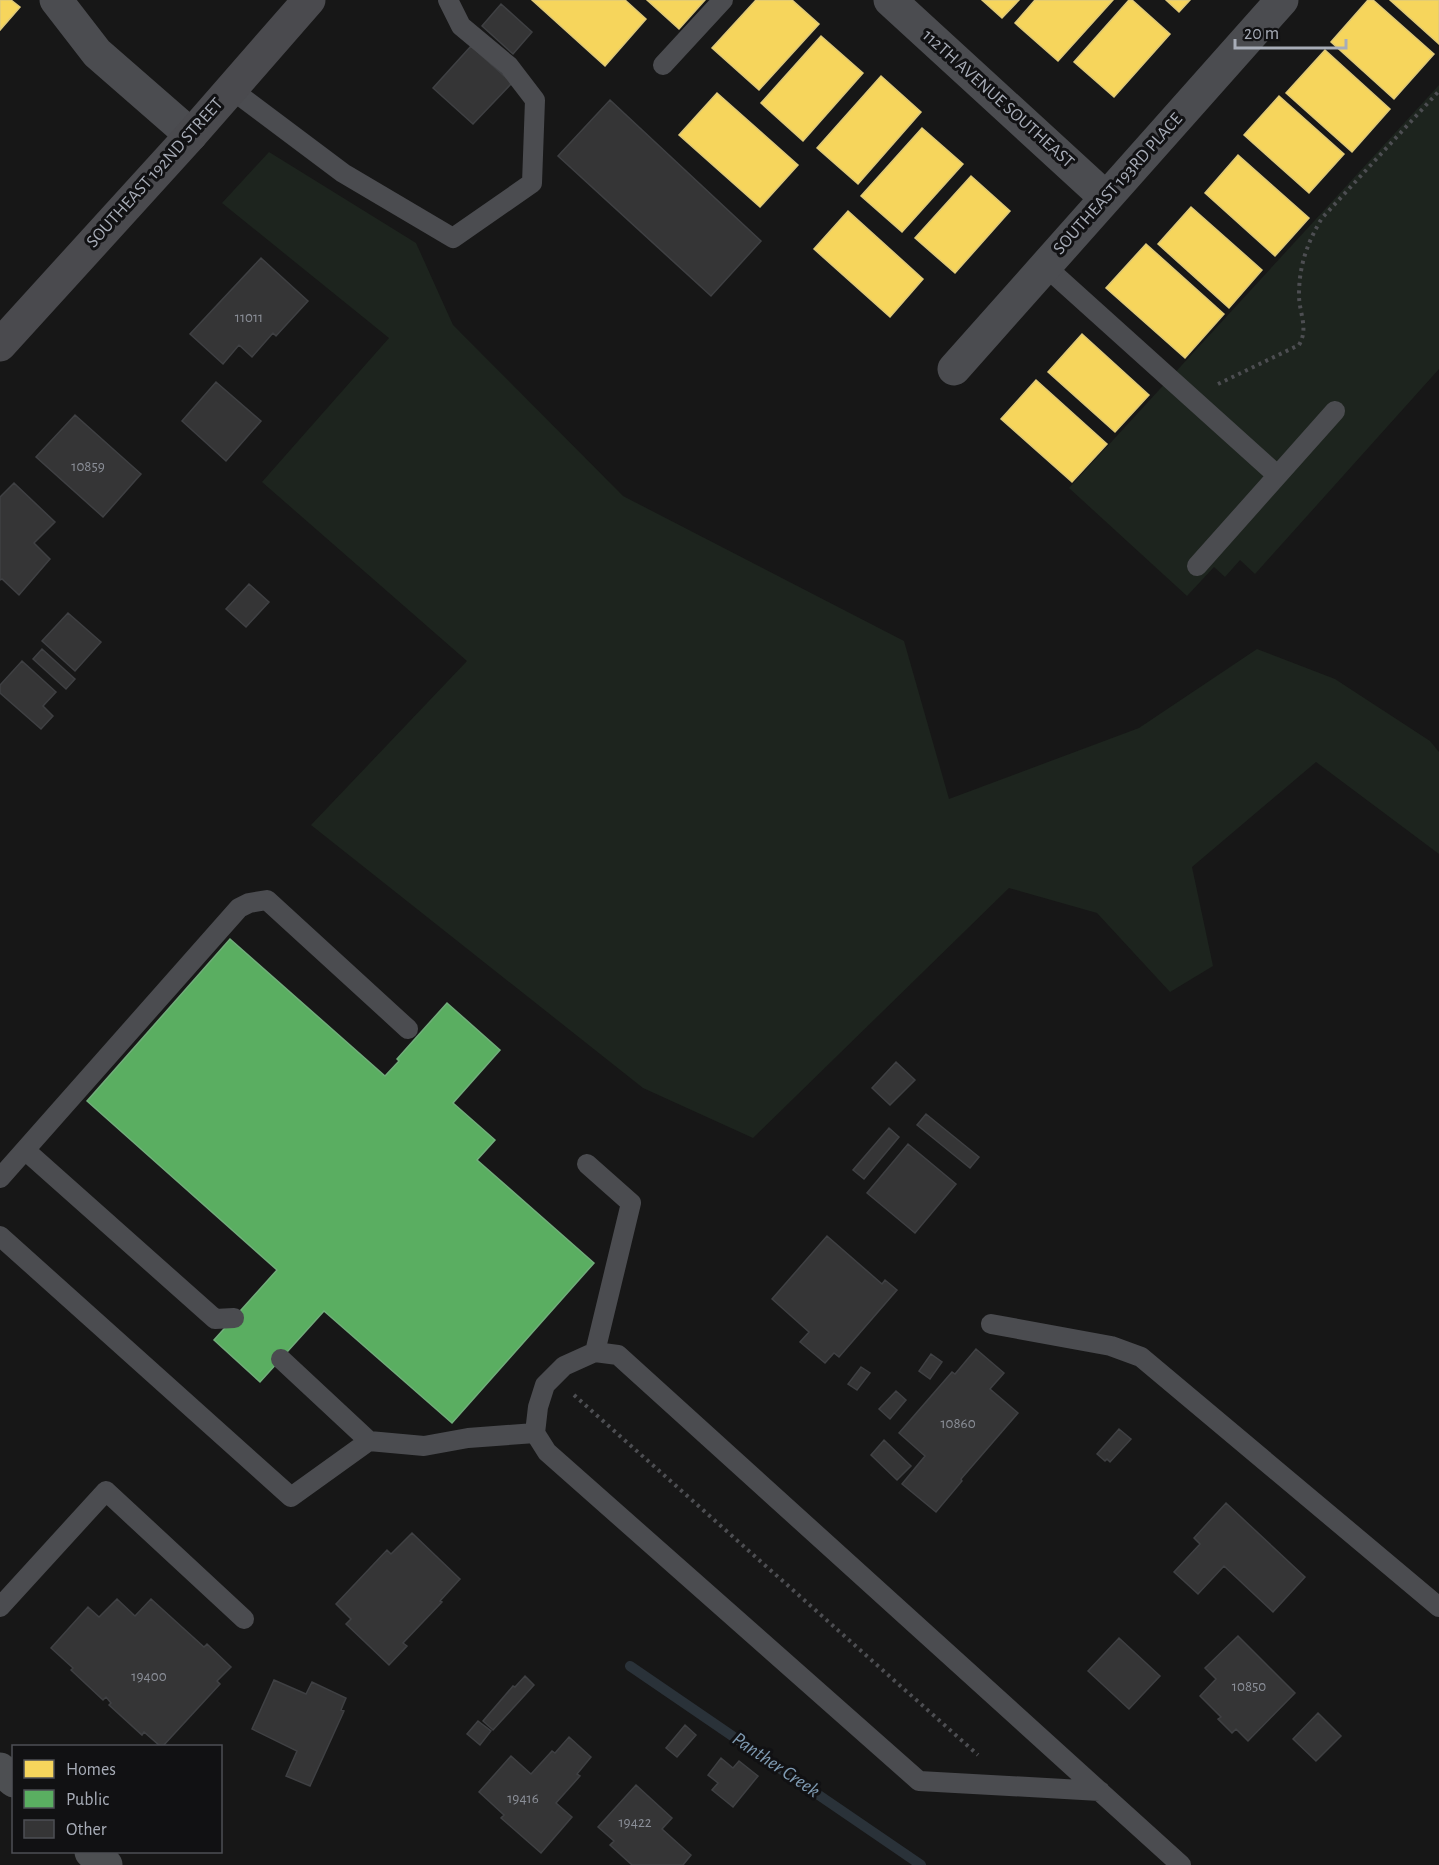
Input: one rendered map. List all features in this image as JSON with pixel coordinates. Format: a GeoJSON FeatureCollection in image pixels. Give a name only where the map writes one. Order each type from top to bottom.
{"type":"FeatureCollection","features":[{"type":"Feature","properties":{"kind":"main road"},"geometry":{"type":"LineString","coordinates":[[0,1769],[12,1779]]}},
{"type":"Feature","properties":{"kind":"main road"},"geometry":{"type":"LineString","coordinates":[[93,1853],[106,1865]]}},
{"type":"Feature","properties":{"kind":"street"},"geometry":{"type":"LineString","coordinates":[[56,0],[97,53],[191,135]]}},
{"type":"Feature","properties":{"kind":"street","name":"SOUTHEAST 192ND STREET"},"geometry":{"type":"LineString","coordinates":[[0,345],[191,135],[309,0]]}},
{"type":"Feature","properties":{"kind":"street","name":"112TH AVENUE SOUTHEAST"},"geometry":{"type":"LineString","coordinates":[[890,0],[1106,198]]}},
{"type":"Feature","properties":{"kind":"street","name":"SOUTHEAST 193RD PLACE"},"geometry":{"type":"LineString","coordinates":[[954,369],[1282,0]]}},
{"type":"Feature","properties":{"kind":"lane"},"geometry":{"type":"LineString","coordinates":[[231,89],[343,173],[453,238],[532,183],[535,100],[509,66],[462,26],[448,0]]}},
{"type":"Feature","properties":{"kind":"lane"},"geometry":{"type":"LineString","coordinates":[[663,65],[723,0]]}},
{"type":"Feature","properties":{"kind":"lane"},"geometry":{"type":"LineString","coordinates":[[1044,266],[1277,475]]}},
{"type":"Feature","properties":{"kind":"lane"},"geometry":{"type":"LineString","coordinates":[[1197,566],[1335,411]]}},
{"type":"Feature","properties":{"kind":"lane"},"geometry":{"type":"LineString","coordinates":[[0,1178],[239,908],[249,903],[267,900],[408,1029]]}},
{"type":"Feature","properties":{"kind":"lane"},"geometry":{"type":"LineString","coordinates":[[25,1150],[215,1319],[234,1318]]}},
{"type":"Feature","properties":{"kind":"lane"},"geometry":{"type":"LineString","coordinates":[[587,1164],[631,1203],[595,1352]]}},
{"type":"Feature","properties":{"kind":"lane"},"geometry":{"type":"LineString","coordinates":[[0,1236],[291,1497],[369,1441]]}},
{"type":"Feature","properties":{"kind":"lane"},"geometry":{"type":"LineString","coordinates":[[991,1324],[1112,1346],[1141,1358],[1439,1607]]}},
{"type":"Feature","properties":{"kind":"lane"},"geometry":{"type":"LineString","coordinates":[[1100,1791],[920,1781],[547,1452],[535,1433],[538,1407],[545,1385],[564,1366],[595,1352],[618,1355],[1100,1791],[1181,1865]]}},
{"type":"Feature","properties":{"kind":"lane"},"geometry":{"type":"LineString","coordinates":[[280,1359],[369,1441],[424,1446],[468,1438],[535,1433]]}},
{"type":"Feature","properties":{"kind":"lane"},"geometry":{"type":"LineString","coordinates":[[0,1607],[106,1491],[244,1618]]}},
{"type":"Feature","properties":{"kind":"path"},"geometry":{"type":"LineString","coordinates":[[1191,398],[1299,345],[1305,330],[1299,297],[1300,274],[1311,236],[1322,218],[1439,91]]}},
{"type":"Feature","properties":{"kind":"path"},"geometry":{"type":"LineString","coordinates":[[554,1376],[1013,1786]]}},
{"type":"Feature","properties":{"kind":"shaded area"},"geometry":{"type":"Polygon","coordinates":[[[1439,85],[1439,369],[1255,574],[1240,560],[1225,577],[1214,567],[1187,596],[1069,488],[1439,85]]]}},
{"type":"Feature","properties":{"kind":"shaded area"},"geometry":{"type":"Polygon","coordinates":[[[269,152],[416,243],[453,325],[623,496],[904,641],[949,799],[1139,728],[1257,649],[1335,679],[1430,741],[1439,752],[1439,854],[1316,762],[1192,867],[1213,966],[1170,992],[1097,913],[1009,888],[753,1138],[643,1088],[311,825],[467,661],[262,482],[389,338],[222,203],[269,152]]]}},
{"type":"Feature","properties":{"kind":"building: Homes"},"geometry":{"type":"Polygon","coordinates":[[[0,0],[11,0],[20,7],[0,30],[0,0]]]}},
{"type":"Feature","properties":{"kind":"building: Homes"},"geometry":{"type":"Polygon","coordinates":[[[532,0],[625,0],[646,19],[605,66],[532,0]]]}},
{"type":"Feature","properties":{"kind":"building: Homes"},"geometry":{"type":"Polygon","coordinates":[[[647,0],[705,0],[679,29],[647,0]]]}},
{"type":"Feature","properties":{"kind":"building: Homes"},"geometry":{"type":"Polygon","coordinates":[[[756,0],[792,0],[819,24],[759,90],[712,48],[756,0]]]}},
{"type":"Feature","properties":{"kind":"building: Homes"},"geometry":{"type":"Polygon","coordinates":[[[982,0],[1019,0],[1002,18],[982,0]]]}},
{"type":"Feature","properties":{"kind":"building: Homes"},"geometry":{"type":"Polygon","coordinates":[[[1035,0],[1113,0],[1058,61],[1015,23],[1035,0]]]}},
{"type":"Feature","properties":{"kind":"building: Homes"},"geometry":{"type":"Polygon","coordinates":[[[1129,0],[1132,0],[1170,34],[1114,97],[1074,62],[1129,0]]]}},
{"type":"Feature","properties":{"kind":"building: Homes"},"geometry":{"type":"Polygon","coordinates":[[[1166,0],[1190,0],[1179,12],[1166,0]]]}},
{"type":"Feature","properties":{"kind":"building: Homes"},"geometry":{"type":"Polygon","coordinates":[[[1368,0],[1373,0],[1434,54],[1394,99],[1331,42],[1368,0]]]}},
{"type":"Feature","properties":{"kind":"building: Homes"},"geometry":{"type":"Polygon","coordinates":[[[1390,0],[1439,0],[1439,44],[1390,0]]]}},
{"type":"Feature","properties":{"kind":"building: Homes"},"geometry":{"type":"Polygon","coordinates":[[[821,36],[863,73],[803,141],[761,103],[821,36]]]}},
{"type":"Feature","properties":{"kind":"building: Homes"},"geometry":{"type":"Polygon","coordinates":[[[1325,50],[1390,109],[1352,152],[1286,93],[1325,50]]]}},
{"type":"Feature","properties":{"kind":"building: Homes"},"geometry":{"type":"Polygon","coordinates":[[[881,76],[921,112],[858,184],[817,148],[881,76]]]}},
{"type":"Feature","properties":{"kind":"building: Homes"},"geometry":{"type":"Polygon","coordinates":[[[717,93],[798,165],[760,207],[679,135],[717,93]]]}},
{"type":"Feature","properties":{"kind":"building: Homes"},"geometry":{"type":"Polygon","coordinates":[[[1279,96],[1344,154],[1309,193],[1244,135],[1279,96]]]}},
{"type":"Feature","properties":{"kind":"building: Homes"},"geometry":{"type":"Polygon","coordinates":[[[922,128],[963,164],[902,232],[861,196],[922,128]]]}},
{"type":"Feature","properties":{"kind":"building: Homes"},"geometry":{"type":"Polygon","coordinates":[[[1238,155],[1309,218],[1275,256],[1205,193],[1238,155]]]}},
{"type":"Feature","properties":{"kind":"building: Homes"},"geometry":{"type":"Polygon","coordinates":[[[971,176],[1010,211],[955,273],[915,238],[971,176]]]}},
{"type":"Feature","properties":{"kind":"building: Homes"},"geometry":{"type":"Polygon","coordinates":[[[1191,207],[1262,270],[1229,308],[1158,244],[1191,207]]]}},
{"type":"Feature","properties":{"kind":"building: Homes"},"geometry":{"type":"Polygon","coordinates":[[[848,211],[923,279],[890,317],[814,249],[848,211]]]}},
{"type":"Feature","properties":{"kind":"building: Homes"},"geometry":{"type":"Polygon","coordinates":[[[1146,244],[1224,314],[1185,358],[1106,288],[1146,244]]]}},
{"type":"Feature","properties":{"kind":"building: Homes"},"geometry":{"type":"Polygon","coordinates":[[[1082,334],[1149,395],[1115,432],[1048,372],[1082,334]]]}},
{"type":"Feature","properties":{"kind":"building: Homes"},"geometry":{"type":"Polygon","coordinates":[[[1036,380],[1107,444],[1072,482],[1001,419],[1036,380]]]}},
{"type":"Feature","properties":{"kind":"building: Public"},"geometry":{"type":"Polygon","coordinates":[[[230,939],[385,1076],[399,1061],[397,1059],[447,1003],[500,1050],[453,1103],[495,1140],[477,1160],[594,1263],[452,1423],[324,1311],[260,1382],[214,1340],[277,1270],[87,1101],[230,939]]]}},
{"type":"Feature","properties":{"kind":"building: Other"},"geometry":{"type":"Polygon","coordinates":[[[501,4],[532,32],[513,54],[482,26],[501,4]]]}},
{"type":"Feature","properties":{"kind":"building: Other"},"geometry":{"type":"Polygon","coordinates":[[[471,46],[512,83],[473,124],[433,88],[471,46]]]}},
{"type":"Feature","properties":{"kind":"building: Other"},"geometry":{"type":"Polygon","coordinates":[[[610,100],[761,241],[711,296],[558,156],[610,100]]]}},
{"type":"Feature","properties":{"kind":"building: Other"},"geometry":{"type":"Polygon","coordinates":[[[261,258],[308,301],[276,336],[273,333],[252,357],[239,345],[223,364],[190,334],[261,258]]]}},
{"type":"Feature","properties":{"kind":"building: Other"},"geometry":{"type":"Polygon","coordinates":[[[216,382],[261,421],[226,461],[182,421],[216,382]]]}},
{"type":"Feature","properties":{"kind":"building: Other"},"geometry":{"type":"Polygon","coordinates":[[[75,415],[141,474],[103,517],[36,457],[75,415]]]}},
{"type":"Feature","properties":{"kind":"building: Other"},"geometry":{"type":"Polygon","coordinates":[[[14,483],[55,522],[34,543],[50,559],[19,595],[2,579],[0,580],[0,497],[14,483]]]}},
{"type":"Feature","properties":{"kind":"building: Other"},"geometry":{"type":"Polygon","coordinates":[[[249,584],[269,602],[246,627],[226,609],[249,584]]]}},
{"type":"Feature","properties":{"kind":"building: Other"},"geometry":{"type":"Polygon","coordinates":[[[68,613],[101,642],[75,671],[42,641],[68,613]]]}},
{"type":"Feature","properties":{"kind":"building: Other"},"geometry":{"type":"Polygon","coordinates":[[[42,649],[75,679],[66,689],[33,659],[42,649]]]}},
{"type":"Feature","properties":{"kind":"building: Other"},"geometry":{"type":"Polygon","coordinates":[[[22,661],[56,692],[43,706],[53,716],[41,729],[0,693],[0,685],[22,661]]]}},
{"type":"Feature","properties":{"kind":"building: Other"},"geometry":{"type":"Polygon","coordinates":[[[896,1062],[915,1080],[890,1105],[872,1088],[896,1062]]]}},
{"type":"Feature","properties":{"kind":"building: Other"},"geometry":{"type":"Polygon","coordinates":[[[926,1114],[979,1157],[970,1168],[917,1125],[926,1114]]]}},
{"type":"Feature","properties":{"kind":"building: Other"},"geometry":{"type":"Polygon","coordinates":[[[889,1128],[899,1137],[864,1179],[853,1170],[889,1128]]]}},
{"type":"Feature","properties":{"kind":"building: Other"},"geometry":{"type":"Polygon","coordinates":[[[908,1144],[956,1184],[915,1233],[867,1193],[908,1144]]]}},
{"type":"Feature","properties":{"kind":"building: Other"},"geometry":{"type":"Polygon","coordinates":[[[827,1236],[882,1284],[885,1280],[897,1290],[839,1357],[834,1353],[825,1363],[800,1342],[809,1332],[772,1299],[827,1236]]]}},
{"type":"Feature","properties":{"kind":"building: Other"},"geometry":{"type":"Polygon","coordinates":[[[976,1349],[1004,1373],[990,1389],[1018,1413],[936,1512],[902,1484],[925,1456],[899,1433],[952,1372],[955,1374],[976,1349]]]}},
{"type":"Feature","properties":{"kind":"building: Other"},"geometry":{"type":"Polygon","coordinates":[[[931,1354],[942,1362],[930,1379],[919,1371],[931,1354]]]}},
{"type":"Feature","properties":{"kind":"building: Other"},"geometry":{"type":"Polygon","coordinates":[[[861,1367],[870,1373],[857,1390],[848,1384],[861,1367]]]}},
{"type":"Feature","properties":{"kind":"building: Other"},"geometry":{"type":"Polygon","coordinates":[[[896,1391],[906,1400],[890,1419],[879,1409],[896,1391]]]}},
{"type":"Feature","properties":{"kind":"building: Other"},"geometry":{"type":"Polygon","coordinates":[[[1119,1429],[1131,1439],[1110,1462],[1107,1459],[1105,1461],[1097,1454],[1119,1429]]]}},
{"type":"Feature","properties":{"kind":"building: Other"},"geometry":{"type":"Polygon","coordinates":[[[884,1440],[911,1466],[897,1480],[871,1455],[884,1440]]]}},
{"type":"Feature","properties":{"kind":"building: Other"},"geometry":{"type":"Polygon","coordinates":[[[1226,1503],[1305,1577],[1273,1612],[1224,1566],[1198,1594],[1174,1572],[1200,1544],[1194,1538],[1226,1503]]]}},
{"type":"Feature","properties":{"kind":"building: Other"},"geometry":{"type":"Polygon","coordinates":[[[412,1533],[460,1579],[440,1601],[442,1602],[403,1643],[407,1646],[389,1665],[346,1624],[351,1619],[336,1604],[387,1550],[391,1554],[412,1533]]]}},
{"type":"Feature","properties":{"kind":"building: Other"},"geometry":{"type":"Polygon","coordinates":[[[117,1599],[135,1616],[151,1599],[204,1647],[207,1644],[231,1667],[217,1681],[220,1684],[164,1745],[159,1745],[144,1732],[142,1735],[109,1705],[111,1703],[106,1697],[103,1700],[51,1648],[88,1607],[99,1617],[117,1599]]]}},
{"type":"Feature","properties":{"kind":"building: Other"},"geometry":{"type":"Polygon","coordinates":[[[1238,1636],[1295,1693],[1248,1741],[1236,1729],[1232,1733],[1218,1719],[1221,1717],[1200,1696],[1216,1679],[1205,1668],[1238,1636]]]}},
{"type":"Feature","properties":{"kind":"building: Other"},"geometry":{"type":"Polygon","coordinates":[[[1119,1638],[1160,1676],[1129,1709],[1088,1671],[1119,1638]]]}},
{"type":"Feature","properties":{"kind":"building: Other"},"geometry":{"type":"Polygon","coordinates":[[[525,1676],[534,1685],[493,1730],[483,1721],[513,1686],[515,1687],[525,1676]]]}},
{"type":"Feature","properties":{"kind":"building: Other"},"geometry":{"type":"Polygon","coordinates":[[[274,1680],[306,1694],[312,1682],[346,1698],[341,1710],[344,1711],[310,1786],[286,1776],[297,1751],[252,1729],[274,1680]]]}},
{"type":"Feature","properties":{"kind":"building: Other"},"geometry":{"type":"Polygon","coordinates":[[[1318,1713],[1341,1736],[1316,1761],[1293,1739],[1318,1713]]]}},
{"type":"Feature","properties":{"kind":"building: Other"},"geometry":{"type":"Polygon","coordinates":[[[478,1721],[491,1731],[480,1745],[467,1734],[478,1721]]]}},
{"type":"Feature","properties":{"kind":"building: Other"},"geometry":{"type":"Polygon","coordinates":[[[685,1725],[696,1735],[677,1757],[666,1748],[685,1725]]]}},
{"type":"Feature","properties":{"kind":"building: Other"},"geometry":{"type":"Polygon","coordinates":[[[569,1737],[591,1757],[577,1774],[580,1776],[556,1803],[572,1817],[541,1853],[501,1818],[504,1815],[479,1792],[511,1756],[531,1774],[552,1751],[555,1753],[569,1737]]]}},
{"type":"Feature","properties":{"kind":"building: Other"},"geometry":{"type":"Polygon","coordinates":[[[721,1758],[733,1768],[739,1761],[758,1776],[733,1807],[712,1790],[718,1783],[708,1775],[721,1758]]]}},
{"type":"Feature","properties":{"kind":"building: Other"},"geometry":{"type":"Polygon","coordinates":[[[636,1785],[672,1818],[662,1829],[691,1855],[683,1865],[632,1865],[610,1845],[614,1841],[598,1827],[636,1785]]]}},
{"type":"Feature","properties":{"kind":"waterway","name":"Panther Creek"},"geometry":{"type":"LineString","coordinates":[[630,1666],[921,1865]]}}]}
